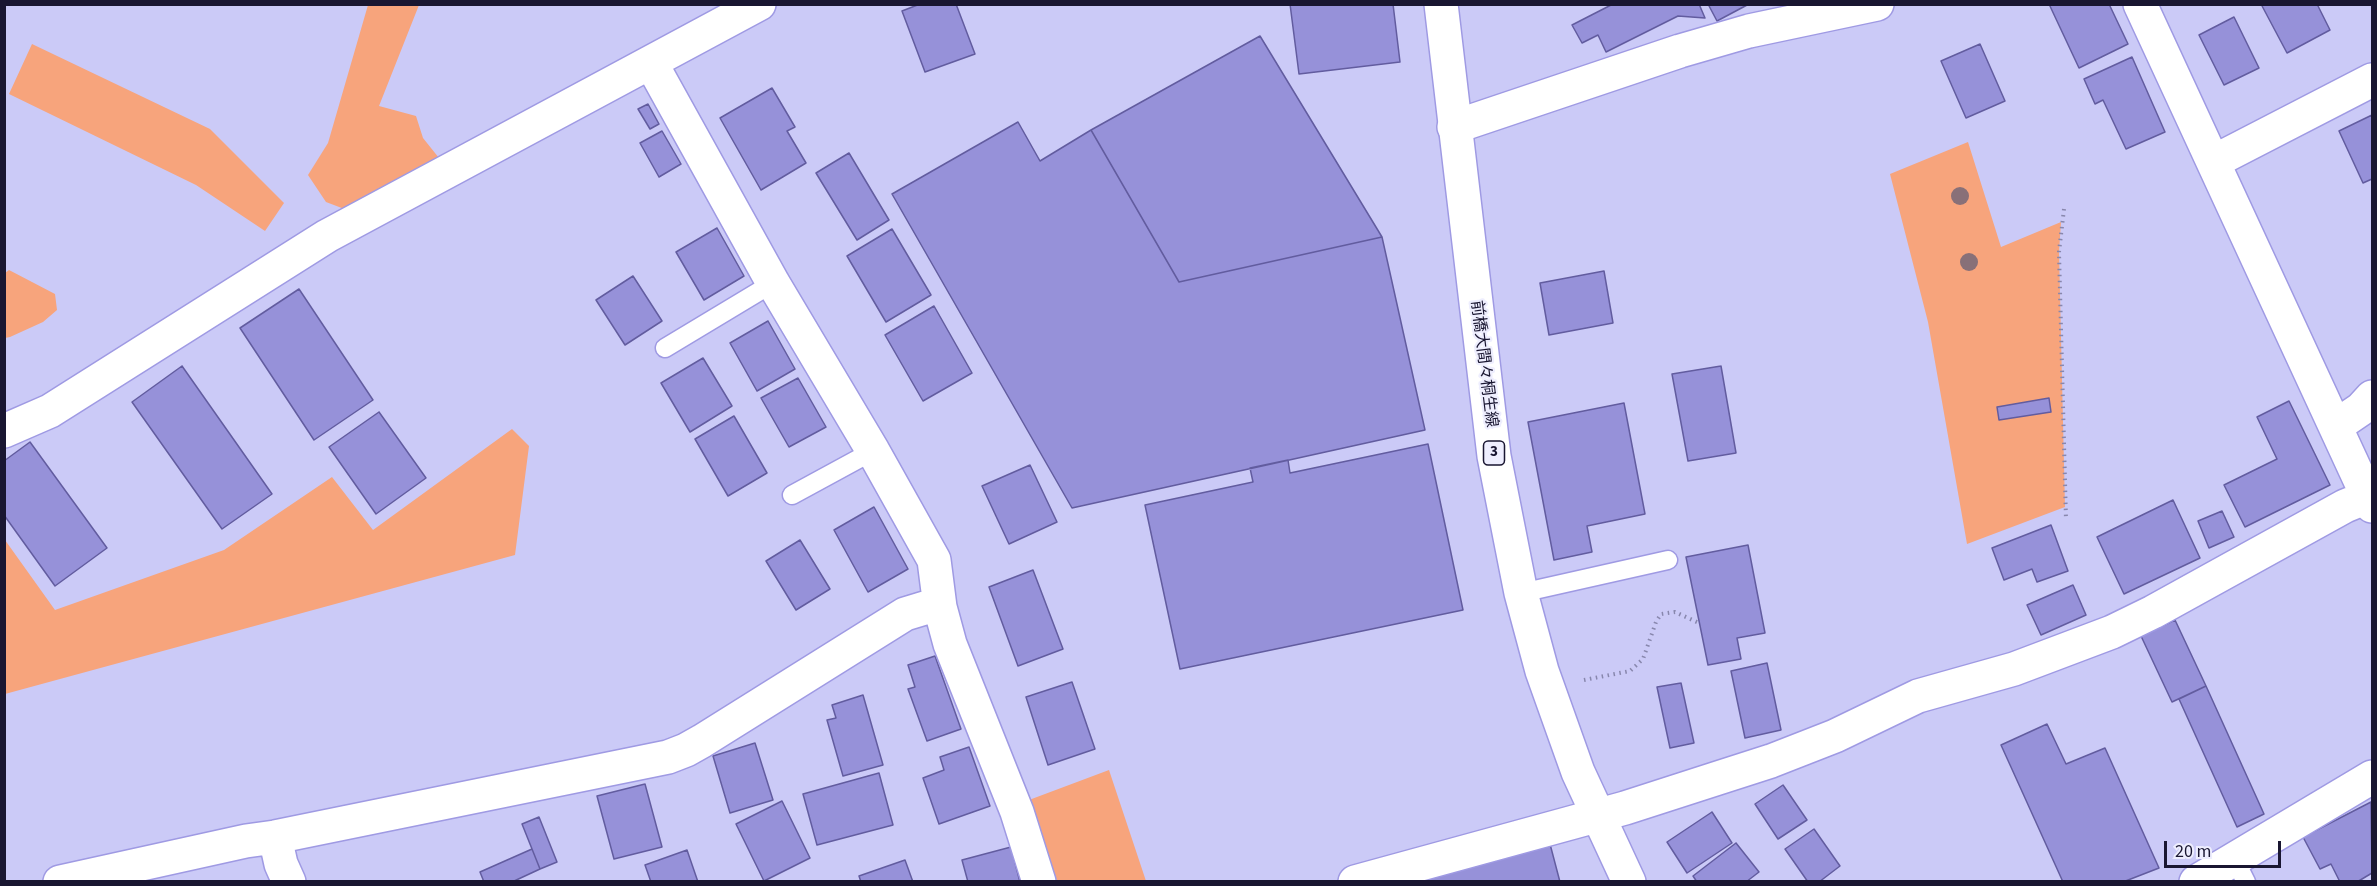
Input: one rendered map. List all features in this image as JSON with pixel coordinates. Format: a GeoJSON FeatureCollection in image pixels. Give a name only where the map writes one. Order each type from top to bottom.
{"type":"FeatureCollection","features":[{"type":"Feature","properties":{"kind":"street","name":"前橋大間々桐生線"},"geometry":{"type":"LineString","coordinates":[[1441,4],[1494,456],[1521,592],[1542,671],[1578,772],[1629,882]]}},
{"type":"Feature","properties":{"kind":"street"},"geometry":{"type":"LineString","coordinates":[[1454,127],[1680,51],[1749,31],[1877,4]]}},
{"type":"Feature","properties":{"kind":"street"},"geometry":{"type":"LineString","coordinates":[[1355,882],[1625,808],[1771,761],[1835,735],[1918,696],[2014,669],[2112,632],[2153,612],[2345,506],[2371,499],[2140,4]]}},
{"type":"Feature","properties":{"kind":"street"},"geometry":{"type":"LineString","coordinates":[[4,431],[50,411],[327,236],[651,63],[752,6]]}},
{"type":"Feature","properties":{"kind":"street"},"geometry":{"type":"LineString","coordinates":[[651,63],[773,283],[873,451],[934,560],[940,607],[950,644],[1017,812],[1039,882]]}},
{"type":"Feature","properties":{"kind":"street"},"geometry":{"type":"LineString","coordinates":[[2213,162],[2373,80]]}},
{"type":"Feature","properties":{"kind":"street"},"geometry":{"type":"LineString","coordinates":[[2336,426],[2361,410],[2373,397]]}},
{"type":"Feature","properties":{"kind":"street"},"geometry":{"type":"LineString","coordinates":[[60,882],[246,841],[668,757],[686,750],[905,614],[928,607],[940,607]]}},
{"type":"Feature","properties":{"kind":"street"},"geometry":{"type":"LineString","coordinates":[[2196,882],[2240,870],[2373,777]]}},
{"type":"Feature","properties":{"kind":"street"},"geometry":{"type":"LineString","coordinates":[[275,837],[281,864],[289,882]]}},
{"type":"Feature","properties":{"kind":"lane"},"geometry":{"type":"LineString","coordinates":[[665,348],[773,283]]}},
{"type":"Feature","properties":{"kind":"lane"},"geometry":{"type":"LineString","coordinates":[[792,495],[873,451]]}},
{"type":"Feature","properties":{"kind":"lane"},"geometry":{"type":"LineString","coordinates":[[1521,592],[1668,560]]}},
{"type":"Feature","properties":{"kind":"path"},"geometry":{"type":"LineString","coordinates":[[2064,209],[2059,252],[2066,520]]}},
{"type":"Feature","properties":{"kind":"path"},"geometry":{"type":"LineString","coordinates":[[1574,681],[1630,671],[1643,659],[1661,614],[1675,612],[1699,622]]}},
{"type":"Feature","properties":{"kind":"shaded area"},"geometry":{"type":"Polygon","coordinates":[[[368,5],[419,5],[379,106],[416,116],[423,138],[439,158],[347,210],[326,202],[308,175],[328,143],[368,5]]]}},
{"type":"Feature","properties":{"kind":"shaded area"},"geometry":{"type":"Polygon","coordinates":[[[32,44],[210,129],[284,203],[265,231],[196,185],[9,94],[32,44]]]}},
{"type":"Feature","properties":{"kind":"shaded area"},"geometry":{"type":"Polygon","coordinates":[[[1968,142],[2001,247],[2061,222],[2059,252],[2065,507],[1967,544],[1928,322],[1890,174],[1968,142]]]}},
{"type":"Feature","properties":{"kind":"shaded area"},"geometry":{"type":"Polygon","coordinates":[[[9,270],[55,294],[57,310],[43,322],[5,338],[5,273],[9,270]]]}},
{"type":"Feature","properties":{"kind":"shaded area"},"geometry":{"type":"Polygon","coordinates":[[[512,429],[529,446],[515,555],[5,694],[5,540],[55,610],[224,550],[332,477],[373,530],[512,429]]]}},
{"type":"Feature","properties":{"kind":"shaded area"},"geometry":{"type":"Polygon","coordinates":[[[1109,770],[1146,881],[1057,881],[1029,800],[1109,770]]]}},
{"type":"Feature","properties":{"kind":"building"},"geometry":{"type":"Polygon","coordinates":[[[920,4],[956,4],[975,54],[925,72],[902,11],[920,4]]]}},
{"type":"Feature","properties":{"kind":"building"},"geometry":{"type":"Polygon","coordinates":[[[1290,4],[1393,4],[1400,62],[1299,74],[1290,4]]]}},
{"type":"Feature","properties":{"kind":"building"},"geometry":{"type":"Polygon","coordinates":[[[1613,4],[1699,4],[1705,18],[1678,16],[1606,52],[1598,35],[1582,43],[1572,25],[1613,4]]]}},
{"type":"Feature","properties":{"kind":"building"},"geometry":{"type":"Polygon","coordinates":[[[1708,4],[1749,4],[1717,21],[1708,4]]]}},
{"type":"Feature","properties":{"kind":"building"},"geometry":{"type":"Polygon","coordinates":[[[2049,4],[2109,4],[2128,44],[2079,68],[2049,4]]]}},
{"type":"Feature","properties":{"kind":"building"},"geometry":{"type":"Polygon","coordinates":[[[2261,4],[2317,4],[2330,30],[2287,53],[2261,4]]]}},
{"type":"Feature","properties":{"kind":"building"},"geometry":{"type":"Polygon","coordinates":[[[2234,17],[2259,68],[2224,85],[2199,35],[2234,17]]]}},
{"type":"Feature","properties":{"kind":"building"},"geometry":{"type":"Polygon","coordinates":[[[1260,36],[1382,237],[1179,282],[1091,130],[1260,36]]]}},
{"type":"Feature","properties":{"kind":"building"},"geometry":{"type":"Polygon","coordinates":[[[1980,44],[2005,101],[1966,118],[1941,61],[1980,44]]]}},
{"type":"Feature","properties":{"kind":"building"},"geometry":{"type":"Polygon","coordinates":[[[2132,57],[2165,132],[2126,149],[2103,100],[2095,104],[2084,79],[2132,57]]]}},
{"type":"Feature","properties":{"kind":"building"},"geometry":{"type":"Polygon","coordinates":[[[772,88],[795,127],[787,131],[806,163],[761,190],[720,118],[772,88]]]}},
{"type":"Feature","properties":{"kind":"building"},"geometry":{"type":"Polygon","coordinates":[[[648,104],[659,124],[650,129],[638,109],[648,104]]]}},
{"type":"Feature","properties":{"kind":"building"},"geometry":{"type":"Polygon","coordinates":[[[2372,115],[2372,179],[2363,183],[2339,131],[2372,115]]]}},
{"type":"Feature","properties":{"kind":"building"},"geometry":{"type":"Polygon","coordinates":[[[1018,122],[1040,161],[1091,130],[1179,282],[1382,237],[1425,430],[1072,508],[892,194],[1018,122]]]}},
{"type":"Feature","properties":{"kind":"building"},"geometry":{"type":"Polygon","coordinates":[[[662,131],[681,164],[659,177],[640,143],[662,131]]]}},
{"type":"Feature","properties":{"kind":"building"},"geometry":{"type":"Polygon","coordinates":[[[849,153],[889,220],[857,240],[816,173],[849,153]]]}},
{"type":"Feature","properties":{"kind":"building"},"geometry":{"type":"Polygon","coordinates":[[[717,228],[744,276],[704,300],[676,252],[717,228]]]}},
{"type":"Feature","properties":{"kind":"building"},"geometry":{"type":"Polygon","coordinates":[[[892,229],[931,295],[886,322],[847,256],[892,229]]]}},
{"type":"Feature","properties":{"kind":"building"},"geometry":{"type":"Polygon","coordinates":[[[1604,271],[1613,323],[1549,335],[1540,283],[1604,271]]]}},
{"type":"Feature","properties":{"kind":"building"},"geometry":{"type":"Polygon","coordinates":[[[633,276],[662,321],[625,345],[596,300],[633,276]]]}},
{"type":"Feature","properties":{"kind":"building"},"geometry":{"type":"Polygon","coordinates":[[[299,289],[373,400],[314,440],[240,328],[299,289]]]}},
{"type":"Feature","properties":{"kind":"building"},"geometry":{"type":"Polygon","coordinates":[[[934,306],[972,373],[923,401],[885,335],[934,306]]]}},
{"type":"Feature","properties":{"kind":"building"},"geometry":{"type":"Polygon","coordinates":[[[768,321],[795,369],[757,391],[730,343],[768,321]]]}},
{"type":"Feature","properties":{"kind":"building"},"geometry":{"type":"Polygon","coordinates":[[[703,358],[732,406],[690,432],[661,383],[703,358]]]}},
{"type":"Feature","properties":{"kind":"building"},"geometry":{"type":"Polygon","coordinates":[[[182,366],[272,494],[222,529],[132,402],[182,366]]]}},
{"type":"Feature","properties":{"kind":"building"},"geometry":{"type":"Polygon","coordinates":[[[1721,366],[1736,453],[1688,461],[1672,374],[1721,366]]]}},
{"type":"Feature","properties":{"kind":"building"},"geometry":{"type":"Polygon","coordinates":[[[798,378],[826,427],[789,447],[761,398],[798,378]]]}},
{"type":"Feature","properties":{"kind":"building"},"geometry":{"type":"Polygon","coordinates":[[[2049,398],[2051,412],[1999,420],[1997,407],[2049,398]]]}},
{"type":"Feature","properties":{"kind":"building"},"geometry":{"type":"Polygon","coordinates":[[[2289,401],[2330,485],[2245,527],[2224,485],[2277,459],[2257,417],[2289,401]]]}},
{"type":"Feature","properties":{"kind":"building"},"geometry":{"type":"Polygon","coordinates":[[[1624,403],[1645,514],[1587,526],[1592,552],[1554,560],[1528,422],[1624,403]]]}},
{"type":"Feature","properties":{"kind":"building"},"geometry":{"type":"Polygon","coordinates":[[[379,412],[426,478],[376,514],[329,447],[379,412]]]}},
{"type":"Feature","properties":{"kind":"building"},"geometry":{"type":"Polygon","coordinates":[[[734,416],[767,473],[728,496],[695,439],[734,416]]]}},
{"type":"Feature","properties":{"kind":"building"},"geometry":{"type":"Polygon","coordinates":[[[30,442],[107,548],[55,586],[4,515],[4,461],[30,442]]]}},
{"type":"Feature","properties":{"kind":"building"},"geometry":{"type":"Polygon","coordinates":[[[1428,444],[1463,610],[1180,669],[1145,505],[1253,482],[1250,468],[1288,460],[1290,473],[1428,444]]]}},
{"type":"Feature","properties":{"kind":"building"},"geometry":{"type":"Polygon","coordinates":[[[1030,465],[1057,522],[1009,544],[982,486],[1030,465]]]}},
{"type":"Feature","properties":{"kind":"building"},"geometry":{"type":"Polygon","coordinates":[[[2173,500],[2200,558],[2124,594],[2097,537],[2173,500]]]}},
{"type":"Feature","properties":{"kind":"building"},"geometry":{"type":"Polygon","coordinates":[[[874,507],[908,569],[868,592],[834,530],[874,507]]]}},
{"type":"Feature","properties":{"kind":"building"},"geometry":{"type":"Polygon","coordinates":[[[2222,511],[2234,537],[2209,548],[2198,521],[2222,511]]]}},
{"type":"Feature","properties":{"kind":"building"},"geometry":{"type":"Polygon","coordinates":[[[2051,525],[2068,571],[2037,582],[2032,569],[2004,580],[1992,548],[2051,525]]]}},
{"type":"Feature","properties":{"kind":"building"},"geometry":{"type":"Polygon","coordinates":[[[800,540],[830,589],[796,610],[766,561],[800,540]]]}},
{"type":"Feature","properties":{"kind":"building"},"geometry":{"type":"Polygon","coordinates":[[[1748,545],[1765,633],[1737,638],[1741,659],[1708,665],[1686,557],[1748,545]]]}},
{"type":"Feature","properties":{"kind":"building"},"geometry":{"type":"Polygon","coordinates":[[[1033,570],[1063,649],[1018,666],[989,587],[1033,570]]]}},
{"type":"Feature","properties":{"kind":"building"},"geometry":{"type":"Polygon","coordinates":[[[2073,585],[2086,615],[2041,635],[2027,605],[2073,585]]]}},
{"type":"Feature","properties":{"kind":"building"},"geometry":{"type":"Polygon","coordinates":[[[2175,620],[2206,686],[2172,702],[2141,636],[2175,620]]]}},
{"type":"Feature","properties":{"kind":"building"},"geometry":{"type":"Polygon","coordinates":[[[935,656],[961,729],[927,741],[908,689],[915,687],[908,665],[935,656]]]}},
{"type":"Feature","properties":{"kind":"building"},"geometry":{"type":"Polygon","coordinates":[[[1767,663],[1781,730],[1745,738],[1731,671],[1767,663]]]}},
{"type":"Feature","properties":{"kind":"building"},"geometry":{"type":"Polygon","coordinates":[[[1072,682],[1095,749],[1048,765],[1026,697],[1072,682]]]}},
{"type":"Feature","properties":{"kind":"building"},"geometry":{"type":"Polygon","coordinates":[[[1681,683],[1694,743],[1670,748],[1657,687],[1681,683]]]}},
{"type":"Feature","properties":{"kind":"building"},"geometry":{"type":"Polygon","coordinates":[[[2206,686],[2264,814],[2237,827],[2179,699],[2206,686]]]}},
{"type":"Feature","properties":{"kind":"building"},"geometry":{"type":"Polygon","coordinates":[[[863,695],[883,765],[843,776],[827,720],[836,718],[832,705],[863,695]]]}},
{"type":"Feature","properties":{"kind":"building"},"geometry":{"type":"Polygon","coordinates":[[[2047,724],[2066,764],[2105,748],[2159,868],[2123,882],[2063,882],[2001,745],[2047,724]]]}},
{"type":"Feature","properties":{"kind":"building"},"geometry":{"type":"Polygon","coordinates":[[[755,743],[773,800],[730,813],[713,756],[755,743]]]}},
{"type":"Feature","properties":{"kind":"building"},"geometry":{"type":"Polygon","coordinates":[[[969,747],[990,806],[939,824],[923,778],[944,770],[940,757],[969,747]]]}},
{"type":"Feature","properties":{"kind":"building"},"geometry":{"type":"Polygon","coordinates":[[[879,773],[893,825],[817,845],[803,794],[879,773]]]}},
{"type":"Feature","properties":{"kind":"building"},"geometry":{"type":"Polygon","coordinates":[[[645,784],[662,847],[614,859],[597,796],[645,784]]]}},
{"type":"Feature","properties":{"kind":"building"},"geometry":{"type":"Polygon","coordinates":[[[1783,785],[1807,820],[1778,839],[1755,804],[1783,785]]]}},
{"type":"Feature","properties":{"kind":"building"},"geometry":{"type":"Polygon","coordinates":[[[782,801],[810,858],[764,881],[736,824],[782,801]]]}},
{"type":"Feature","properties":{"kind":"building"},"geometry":{"type":"Polygon","coordinates":[[[2371,802],[2372,873],[2357,882],[2340,882],[2331,864],[2320,869],[2303,837],[2371,802]]]}},
{"type":"Feature","properties":{"kind":"building"},"geometry":{"type":"Polygon","coordinates":[[[1712,812],[1732,843],[1687,873],[1667,842],[1712,812]]]}},
{"type":"Feature","properties":{"kind":"building"},"geometry":{"type":"Polygon","coordinates":[[[539,817],[557,862],[540,869],[522,824],[539,817]]]}},
{"type":"Feature","properties":{"kind":"building"},"geometry":{"type":"Polygon","coordinates":[[[1814,829],[1840,866],[1819,882],[1808,882],[1785,849],[1814,829]]]}},
{"type":"Feature","properties":{"kind":"building"},"geometry":{"type":"Polygon","coordinates":[[[1736,843],[1759,872],[1746,882],[1697,882],[1693,876],[1736,843]]]}},
{"type":"Feature","properties":{"kind":"building"},"geometry":{"type":"Polygon","coordinates":[[[1550,844],[1560,882],[1416,882],[1550,844]]]}},
{"type":"Feature","properties":{"kind":"building"},"geometry":{"type":"Polygon","coordinates":[[[1011,847],[1020,882],[968,882],[962,860],[1011,847]]]}},
{"type":"Feature","properties":{"kind":"building"},"geometry":{"type":"Polygon","coordinates":[[[532,849],[540,869],[512,882],[484,882],[480,872],[532,849]]]}},
{"type":"Feature","properties":{"kind":"building"},"geometry":{"type":"Polygon","coordinates":[[[687,850],[698,882],[651,882],[645,865],[687,850]]]}},
{"type":"Feature","properties":{"kind":"building"},"geometry":{"type":"Polygon","coordinates":[[[905,860],[913,882],[861,882],[859,876],[905,860]]]}}]}
